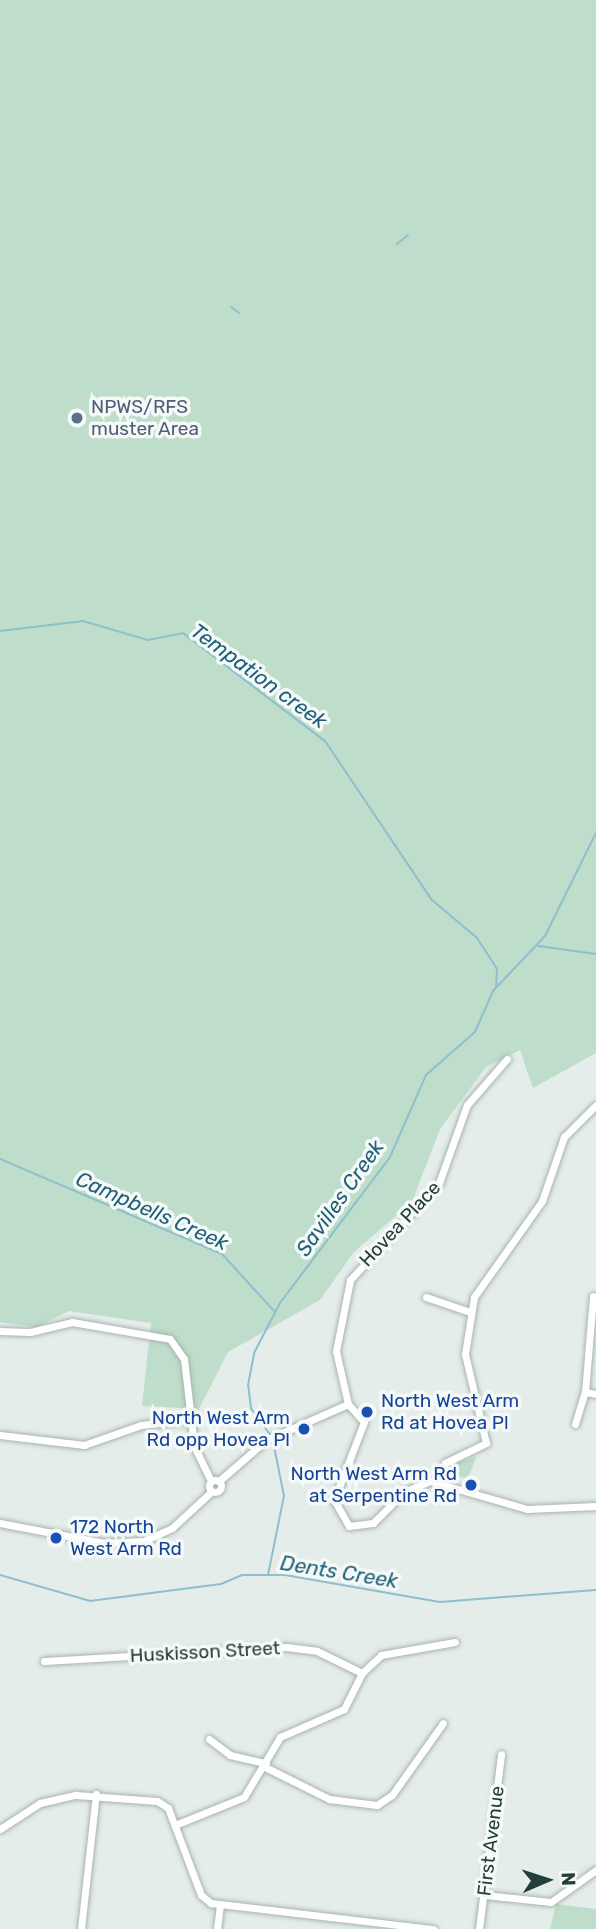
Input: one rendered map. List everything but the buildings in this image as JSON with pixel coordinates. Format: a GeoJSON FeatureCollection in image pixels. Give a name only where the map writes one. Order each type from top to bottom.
{"type":"FeatureCollection","features":[{"type":"Feature","properties":{"kind":"street","name":"Hovea Place"},"geometry":{"type":"LineString","coordinates":[[436,1481],[411,1487],[368,1526],[344,1523],[334,1500],[364,1422],[348,1404],[336,1351],[350,1280],[439,1183],[467,1105],[507,1059]]}},
{"type":"Feature","properties":{"kind":"street"},"geometry":{"type":"LineString","coordinates":[[596,1105],[564,1137],[542,1201],[481,1284],[470,1312],[465,1354],[486,1443],[444,1463],[436,1481],[527,1509],[596,1506]]}},
{"type":"Feature","properties":{"kind":"street"},"geometry":{"type":"LineString","coordinates":[[575,1424],[585,1392],[593,1296]]}},
{"type":"Feature","properties":{"kind":"street"},"geometry":{"type":"LineString","coordinates":[[426,1297],[470,1312]]}},
{"type":"Feature","properties":{"kind":"street"},"geometry":{"type":"LineString","coordinates":[[0,1331],[30,1332],[72,1322],[166,1336],[184,1359],[198,1464],[220,1489],[212,1491],[172,1528],[144,1541],[104,1543],[0,1523]]}},
{"type":"Feature","properties":{"kind":"street"},"geometry":{"type":"LineString","coordinates":[[585,1392],[596,1394]]}},
{"type":"Feature","properties":{"kind":"street"},"geometry":{"type":"LineString","coordinates":[[215,1481],[266,1440],[348,1404]]}},
{"type":"Feature","properties":{"kind":"street"},"geometry":{"type":"LineString","coordinates":[[0,1435],[84,1445],[141,1425],[192,1419]]}},
{"type":"Feature","properties":{"kind":"street"},"geometry":{"type":"LineString","coordinates":[[174,1825],[238,1800],[265,1765],[284,1733],[344,1709],[362,1673],[391,1651],[455,1642]]}},
{"type":"Feature","properties":{"kind":"street","name":"Huskisson Street"},"geometry":{"type":"LineString","coordinates":[[44,1661],[286,1647],[317,1651],[362,1673]]}},
{"type":"Feature","properties":{"kind":"street"},"geometry":{"type":"LineString","coordinates":[[209,1739],[230,1755],[265,1765],[329,1799],[377,1805],[392,1796],[443,1723]]}},
{"type":"Feature","properties":{"kind":"street","name":"First Avenue"},"geometry":{"type":"LineString","coordinates":[[479,1929],[501,1754]]}},
{"type":"Feature","properties":{"kind":"street"},"geometry":{"type":"LineString","coordinates":[[80,1929],[96,1794]]}},
{"type":"Feature","properties":{"kind":"street"},"geometry":{"type":"LineString","coordinates":[[0,1829],[40,1803],[96,1794],[164,1803],[201,1895],[220,1904],[433,1929]]}},
{"type":"Feature","properties":{"kind":"street"},"geometry":{"type":"LineString","coordinates":[[485,1895],[551,1902],[596,1870]]}},
{"type":"Feature","properties":{"kind":"street"},"geometry":{"type":"LineString","coordinates":[[217,1929],[220,1904]]}},
{"type":"Feature","properties":{"kind":"street"},"geometry":{"type":"LineString","coordinates":[[348,1929],[349,1920]]}},
{"type":"Feature","properties":{"kind":"green space"},"geometry":{"type":"Polygon","coordinates":[[[0,0],[596,0],[596,1053],[533,1088],[520,1050],[486,1067],[440,1129],[412,1202],[354,1252],[320,1300],[228,1352],[199,1409],[142,1406],[151,1323],[69,1311],[37,1327],[0,1322],[0,0]]]}},
{"type":"Feature","properties":{"kind":"green space"},"geometry":{"type":"Polygon","coordinates":[[[476,1457],[468,1479],[446,1473],[457,1463],[476,1457]]]}},
{"type":"Feature","properties":{"kind":"green space"},"geometry":{"type":"Polygon","coordinates":[[[556,1904],[596,1909],[596,1929],[550,1929],[556,1904]]]}},
{"type":"Feature","properties":{"kind":"waterway"},"geometry":{"type":"LineString","coordinates":[[397,244],[408,235]]}},
{"type":"Feature","properties":{"kind":"waterway"},"geometry":{"type":"LineString","coordinates":[[231,307],[239,313]]}},
{"type":"Feature","properties":{"kind":"waterway","name":"Tempation creek"},"geometry":{"type":"LineString","coordinates":[[0,631],[83,621],[148,640],[183,633],[325,741],[432,900],[477,938],[497,969],[496,987]]}},
{"type":"Feature","properties":{"kind":"waterway","name":"Savilles Creek"},"geometry":{"type":"LineString","coordinates":[[271,1436],[251,1408],[248,1385],[254,1353],[280,1303],[390,1157],[426,1075],[475,1032],[493,991],[545,936],[596,833]]}},
{"type":"Feature","properties":{"kind":"waterway"},"geometry":{"type":"LineString","coordinates":[[538,946],[596,954]]}},
{"type":"Feature","properties":{"kind":"waterway","name":"Campbells Creek"},"geometry":{"type":"LineString","coordinates":[[0,1159],[222,1254],[275,1312]]}},
{"type":"Feature","properties":{"kind":"waterway","name":"Savilles Creek"},"geometry":{"type":"LineString","coordinates":[[268,1575],[284,1496],[273,1441]]}},
{"type":"Feature","properties":{"kind":"waterway","name":"Dents Creek"},"geometry":{"type":"LineString","coordinates":[[0,1575],[90,1601],[221,1584],[242,1575],[285,1575],[440,1602],[596,1590]]}},
{"type":"Feature","properties":{"kind":"place","name":"NPWS/RFS muster Area"},"geometry":{"type":"Point","coordinates":[77,418]}},
{"type":"Feature","properties":{"kind":"place","name":"North West Arm Rd at Hovea Pl"},"geometry":{"type":"Point","coordinates":[367,1412]}},
{"type":"Feature","properties":{"kind":"place","name":"North West Arm Rd opp Hovea Pl"},"geometry":{"type":"Point","coordinates":[304,1429]}},
{"type":"Feature","properties":{"kind":"place","name":"North West Arm Rd at Serpentine Rd"},"geometry":{"type":"Point","coordinates":[471,1485]}},
{"type":"Feature","properties":{"kind":"place","name":"172 North West Arm Rd"},"geometry":{"type":"Point","coordinates":[56,1538]}}]}
